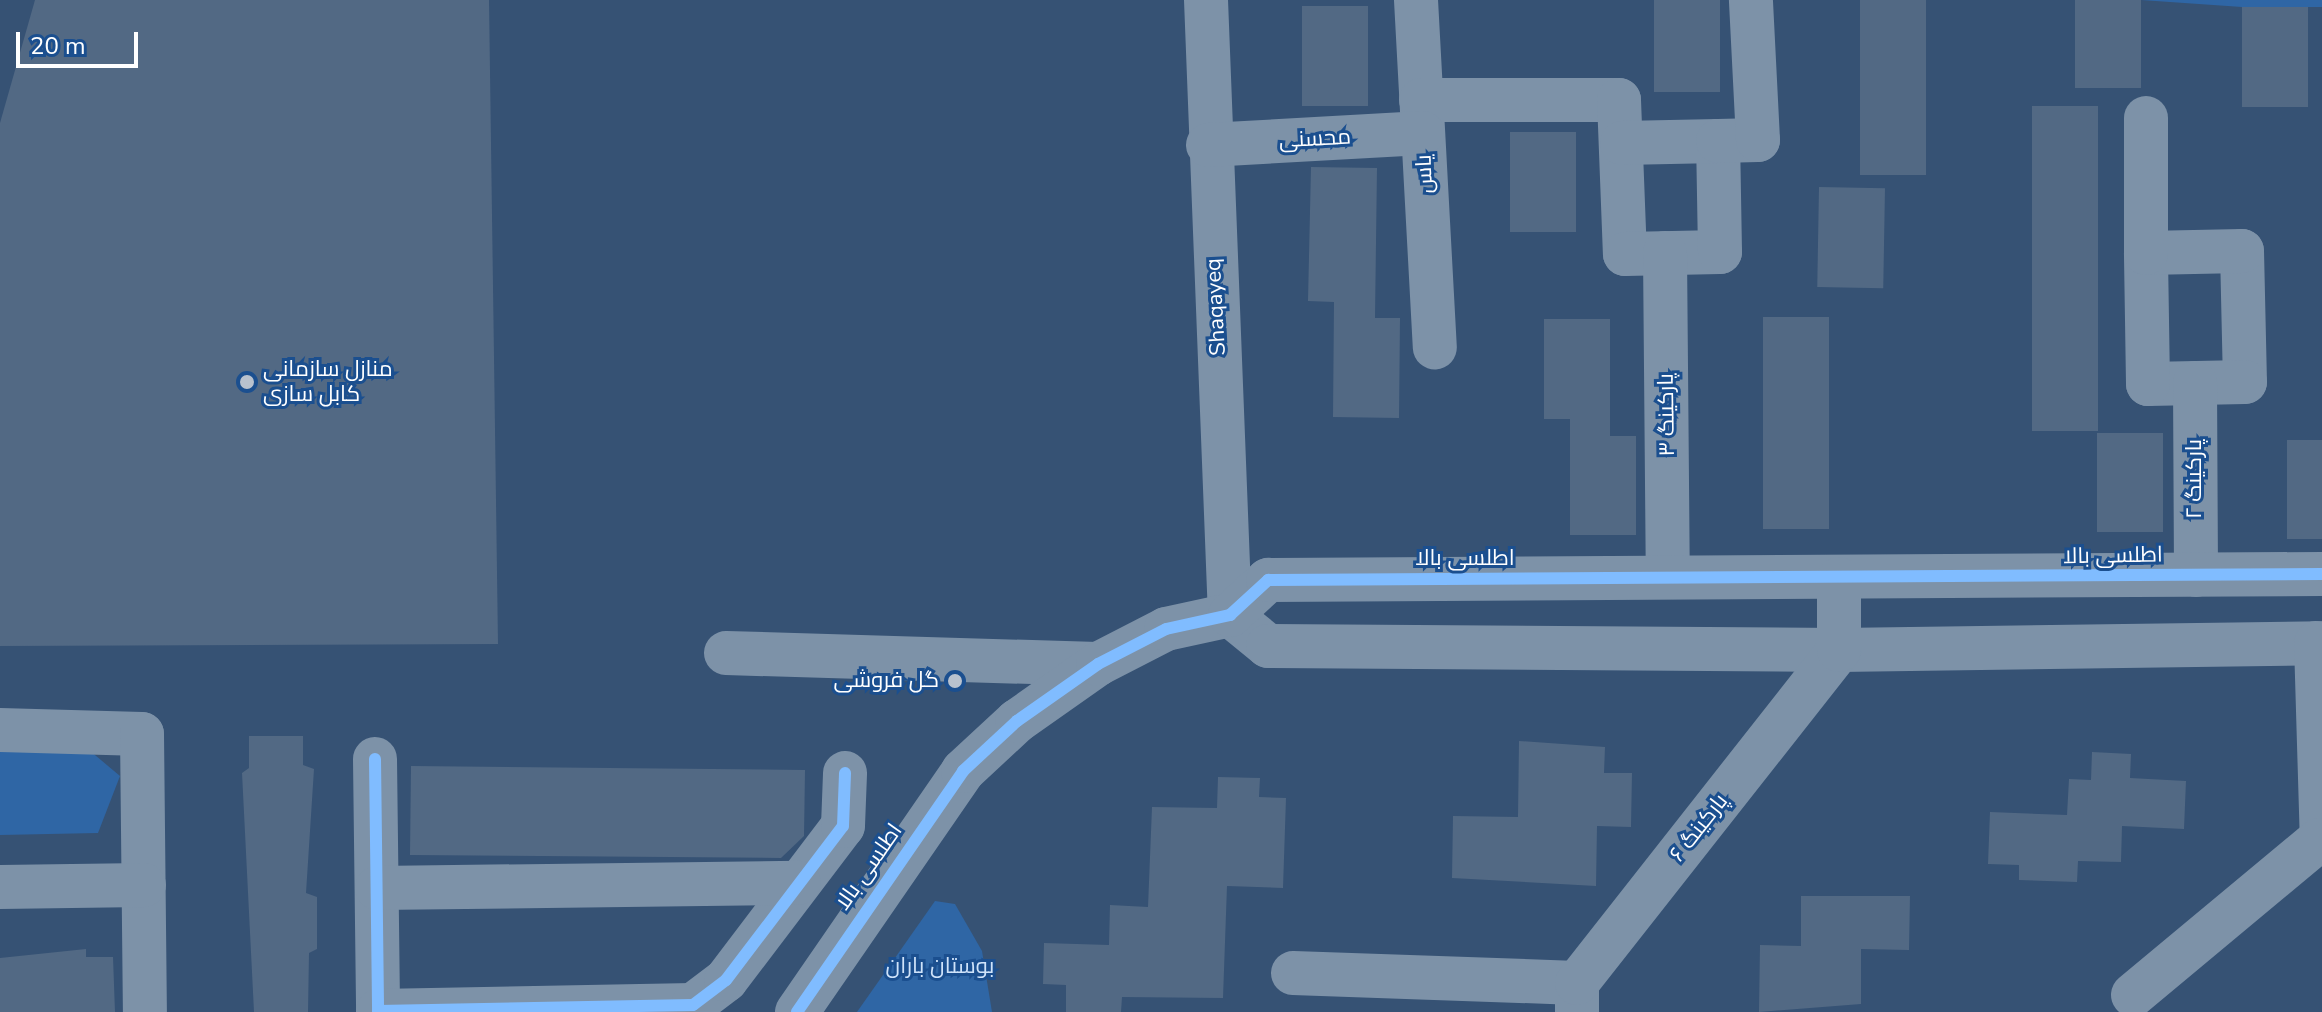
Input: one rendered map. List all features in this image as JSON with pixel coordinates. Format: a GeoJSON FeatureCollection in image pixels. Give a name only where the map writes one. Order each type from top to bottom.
{"type":"FeatureCollection","features":[{"type":"Feature","properties":{"kind":"street","name":"Shaqayeq"},"geometry":{"type":"LineString","coordinates":[[1206,0],[1208,145],[1230,615]]}},
{"type":"Feature","properties":{"kind":"street","name":"یاس"},"geometry":{"type":"LineString","coordinates":[[1416,0],[1435,347]]}},
{"type":"Feature","properties":{"kind":"street"},"geometry":{"type":"LineString","coordinates":[[1718,141],[1720,252],[1625,254],[1622,143],[1758,140],[1751,0]]}},
{"type":"Feature","properties":{"kind":"street","name":"محسنی"},"geometry":{"type":"LineString","coordinates":[[1208,145],[1422,117],[1619,100],[1622,143]]}},
{"type":"Feature","properties":{"kind":"street"},"geometry":{"type":"LineString","coordinates":[[2146,118],[2146,253],[2148,384],[2245,382],[2242,251],[2146,253]]}},
{"type":"Feature","properties":{"kind":"street","name":"پارکینگ ۳"},"geometry":{"type":"LineString","coordinates":[[1665,253],[1668,577]]}},
{"type":"Feature","properties":{"kind":"street","name":"پارکینگ ۲"},"geometry":{"type":"LineString","coordinates":[[2195,383],[2196,575]]}},
{"type":"Feature","properties":{"kind":"street","name":"اطلسی بالا"},"geometry":{"type":"LineString","coordinates":[[797,1012],[963,771],[1017,721],[1098,664],[1166,629],[1230,615],[1268,580],[2322,574]]}},
{"type":"Feature","properties":{"kind":"street"},"geometry":{"type":"LineString","coordinates":[[1839,579],[1839,650]]}},
{"type":"Feature","properties":{"kind":"street"},"geometry":{"type":"LineString","coordinates":[[1230,615],[1268,646],[1839,650],[2319,643],[2320,841],[2133,995]]}},
{"type":"Feature","properties":{"kind":"street","name":"پارکینگ ۶"},"geometry":{"type":"LineString","coordinates":[[1577,997],[1839,650]]}},
{"type":"Feature","properties":{"kind":"street"},"geometry":{"type":"LineString","coordinates":[[726,653],[1098,664]]}},
{"type":"Feature","properties":{"kind":"street"},"geometry":{"type":"LineString","coordinates":[[0,730],[142,734],[145,1012]]}},
{"type":"Feature","properties":{"kind":"street"},"geometry":{"type":"LineString","coordinates":[[375,759],[378,1011],[633,1009],[693,1005],[726,980],[843,826],[845,773]]}},
{"type":"Feature","properties":{"kind":"street"},"geometry":{"type":"LineString","coordinates":[[377,888],[799,883]]}},
{"type":"Feature","properties":{"kind":"street"},"geometry":{"type":"LineString","coordinates":[[0,887],[144,885]]}},
{"type":"Feature","properties":{"kind":"street"},"geometry":{"type":"LineString","coordinates":[[1293,973],[1577,997]]}},
{"type":"Feature","properties":{"kind":"green space"},"geometry":{"type":"Polygon","coordinates":[[[2141,0],[2322,0],[2322,7],[2242,7],[2141,0]]]}},
{"type":"Feature","properties":{"kind":"green space"},"geometry":{"type":"Polygon","coordinates":[[[0,749],[89,750],[120,776],[98,833],[0,835],[0,749]]]}},
{"type":"Feature","properties":{"kind":"green space","name":"بوستان باران"},"geometry":{"type":"Polygon","coordinates":[[[935,901],[955,904],[982,951],[992,1012],[857,1012],[935,901]]]}},
{"type":"Feature","properties":{"kind":"building","name":"منازل سازمانی کابل سازی"},"geometry":{"type":"Polygon","coordinates":[[[35,0],[489,0],[498,644],[0,646],[0,123],[35,0]]]}},
{"type":"Feature","properties":{"kind":"building"},"geometry":{"type":"Polygon","coordinates":[[[1654,0],[1720,0],[1720,92],[1654,92],[1654,0]]]}},
{"type":"Feature","properties":{"kind":"building"},"geometry":{"type":"Polygon","coordinates":[[[1860,0],[1926,0],[1926,175],[1860,175],[1860,0]]]}},
{"type":"Feature","properties":{"kind":"building"},"geometry":{"type":"Polygon","coordinates":[[[2075,0],[2141,0],[2141,88],[2075,88],[2075,0]]]}},
{"type":"Feature","properties":{"kind":"building"},"geometry":{"type":"Polygon","coordinates":[[[1302,6],[1368,6],[1368,106],[1302,106],[1302,6]]]}},
{"type":"Feature","properties":{"kind":"building"},"geometry":{"type":"Polygon","coordinates":[[[2242,7],[2308,7],[2308,107],[2242,107],[2242,7]]]}},
{"type":"Feature","properties":{"kind":"building"},"geometry":{"type":"Polygon","coordinates":[[[2032,106],[2098,106],[2098,431],[2032,431],[2032,106]]]}},
{"type":"Feature","properties":{"kind":"building"},"geometry":{"type":"Polygon","coordinates":[[[1510,132],[1576,132],[1576,232],[1510,232],[1510,132]]]}},
{"type":"Feature","properties":{"kind":"building"},"geometry":{"type":"Polygon","coordinates":[[[1311,167],[1377,168],[1375,318],[1400,318],[1399,418],[1333,417],[1334,302],[1308,301],[1311,167]]]}},
{"type":"Feature","properties":{"kind":"building"},"geometry":{"type":"Polygon","coordinates":[[[1819,187],[1885,188],[1883,288],[1817,287],[1819,187]]]}},
{"type":"Feature","properties":{"kind":"building"},"geometry":{"type":"Polygon","coordinates":[[[1763,317],[1829,317],[1829,529],[1763,529],[1763,317]]]}},
{"type":"Feature","properties":{"kind":"building"},"geometry":{"type":"Polygon","coordinates":[[[1544,319],[1610,319],[1610,436],[1636,436],[1636,535],[1570,535],[1570,419],[1544,419],[1544,319]]]}},
{"type":"Feature","properties":{"kind":"building"},"geometry":{"type":"Polygon","coordinates":[[[2097,433],[2163,433],[2163,532],[2097,532],[2097,433]]]}},
{"type":"Feature","properties":{"kind":"building"},"geometry":{"type":"Polygon","coordinates":[[[2287,440],[2322,440],[2322,539],[2287,539],[2287,440]]]}},
{"type":"Feature","properties":{"kind":"building"},"geometry":{"type":"Polygon","coordinates":[[[249,736],[303,736],[303,765],[314,769],[306,893],[317,897],[317,949],[309,953],[308,1012],[254,1012],[242,773],[249,768],[249,736]]]}},
{"type":"Feature","properties":{"kind":"building"},"geometry":{"type":"Polygon","coordinates":[[[1519,741],[1605,747],[1604,773],[1632,773],[1631,827],[1597,826],[1596,886],[1452,878],[1453,816],[1518,817],[1519,741]]]}},
{"type":"Feature","properties":{"kind":"building"},"geometry":{"type":"Polygon","coordinates":[[[2092,752],[2131,754],[2130,778],[2186,781],[2184,829],[2122,826],[2121,862],[2078,861],[2077,882],[2019,880],[2019,865],[1988,864],[1990,812],[2067,815],[2069,779],[2091,780],[2092,752]]]}},
{"type":"Feature","properties":{"kind":"building"},"geometry":{"type":"Polygon","coordinates":[[[411,766],[805,770],[804,836],[781,858],[410,855],[411,766]]]}},
{"type":"Feature","properties":{"kind":"building"},"geometry":{"type":"Polygon","coordinates":[[[1218,777],[1260,778],[1259,797],[1286,798],[1283,888],[1227,886],[1223,998],[1122,997],[1121,1012],[1066,1012],[1066,985],[1043,984],[1044,943],[1109,945],[1110,905],[1148,907],[1152,807],[1217,808],[1218,777]]]}},
{"type":"Feature","properties":{"kind":"building"},"geometry":{"type":"Polygon","coordinates":[[[1801,896],[1910,896],[1909,950],[1861,949],[1861,1004],[1759,1012],[1760,945],[1801,946],[1801,896]]]}},
{"type":"Feature","properties":{"kind":"building"},"geometry":{"type":"Polygon","coordinates":[[[86,949],[86,957],[113,957],[115,1012],[0,1012],[0,958],[86,949]]]}},
{"type":"Feature","properties":{"kind":"cycle path"},"geometry":{"type":"LineString","coordinates":[[797,1012],[963,771],[1017,721],[1098,664],[1166,629],[1230,615],[1268,580],[2322,574]]}},
{"type":"Feature","properties":{"kind":"cycle path"},"geometry":{"type":"LineString","coordinates":[[375,759],[378,1011],[693,1005],[726,980],[843,826],[845,773]]}},
{"type":"Feature","properties":{"kind":"place","name":"منازل سازمانی کابل سازی"},"geometry":{"type":"Point","coordinates":[247,382]}},
{"type":"Feature","properties":{"kind":"place","name":"گل فروشی"},"geometry":{"type":"Point","coordinates":[955,681]}}]}
